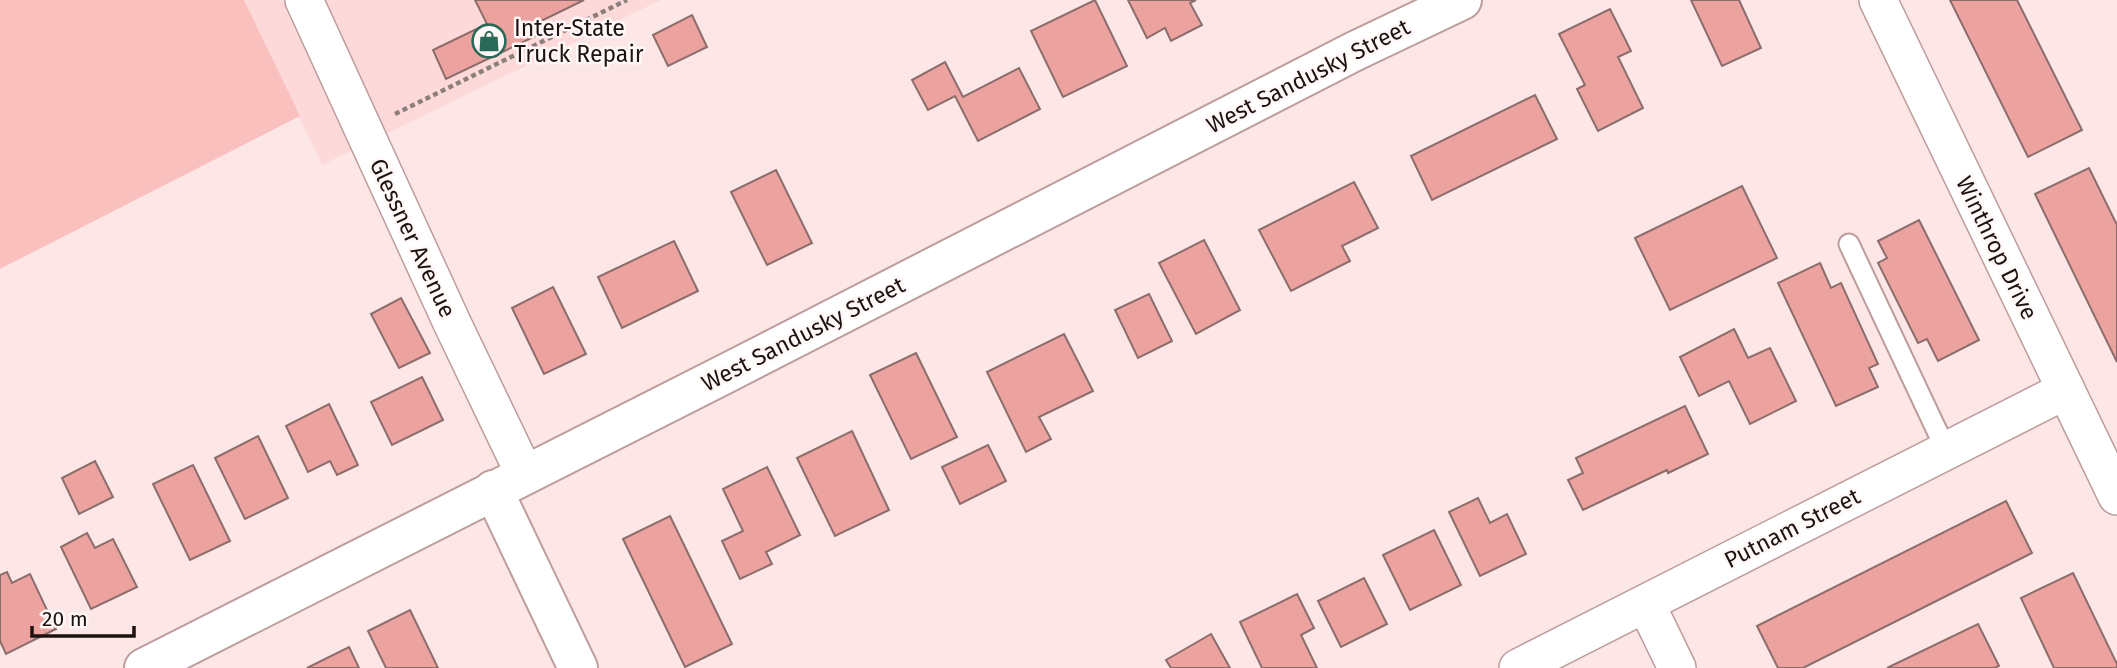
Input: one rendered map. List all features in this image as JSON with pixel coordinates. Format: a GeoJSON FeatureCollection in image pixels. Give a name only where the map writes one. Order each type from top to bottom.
{"type":"FeatureCollection","features":[{"type":"Feature","properties":{"kind":"street","name":"Glessner Avenue"},"geometry":{"type":"LineString","coordinates":[[304,0],[363,130],[509,482],[578,668]]}},
{"type":"Feature","properties":{"kind":"street","name":"West Sandusky Street"},"geometry":{"type":"LineString","coordinates":[[144,668],[1355,51],[1462,0]]}},
{"type":"Feature","properties":{"kind":"street","name":"Winthrop Drive"},"geometry":{"type":"LineString","coordinates":[[1878,0],[2117,496]]}},
{"type":"Feature","properties":{"kind":"street","name":"Putnam Street"},"geometry":{"type":"LineString","coordinates":[[1518,668],[2066,390]]}},
{"type":"Feature","properties":{"kind":"street"},"geometry":{"type":"LineString","coordinates":[[1646,604],[1678,668]]}},
{"type":"Feature","properties":{"kind":"lane"},"geometry":{"type":"LineString","coordinates":[[1849,244],[1946,450]]}},
{"type":"Feature","properties":{"kind":"path"},"geometry":{"type":"LineString","coordinates":[[363,130],[627,0]]}},
{"type":"Feature","properties":{"kind":"shaded area"},"geometry":{"type":"Polygon","coordinates":[[[0,0],[244,0],[300,116],[0,269],[0,0]]]}},
{"type":"Feature","properties":{"kind":"shaded area"},"geometry":{"type":"Polygon","coordinates":[[[244,0],[661,0],[322,165],[244,0]]]}},
{"type":"Feature","properties":{"kind":"building","name":"Inter-State Truck Repair"},"geometry":{"type":"Polygon","coordinates":[[[475,0],[584,0],[541,21],[546,31],[446,79],[433,50],[487,24],[475,0]]]}},
{"type":"Feature","properties":{"kind":"building"},"geometry":{"type":"Polygon","coordinates":[[[1095,0],[1127,66],[1063,97],[1031,31],[1095,0]]]}},
{"type":"Feature","properties":{"kind":"building"},"geometry":{"type":"Polygon","coordinates":[[[1128,0],[1196,0],[1190,3],[1202,25],[1171,41],[1165,28],[1147,38],[1128,0]]]}},
{"type":"Feature","properties":{"kind":"building"},"geometry":{"type":"Polygon","coordinates":[[[1691,0],[1739,0],[1761,48],[1722,66],[1691,0]]]}},
{"type":"Feature","properties":{"kind":"building"},"geometry":{"type":"Polygon","coordinates":[[[1950,0],[2017,0],[2082,130],[2028,157],[1950,0]]]}},
{"type":"Feature","properties":{"kind":"building"},"geometry":{"type":"Polygon","coordinates":[[[1610,9],[1631,51],[1618,57],[1643,108],[1598,131],[1577,89],[1585,85],[1559,34],[1610,9]]]}},
{"type":"Feature","properties":{"kind":"building"},"geometry":{"type":"Polygon","coordinates":[[[692,15],[707,47],[668,66],[653,35],[692,15]]]}},
{"type":"Feature","properties":{"kind":"building"},"geometry":{"type":"Polygon","coordinates":[[[945,62],[963,97],[1019,68],[1040,109],[978,141],[955,96],[928,110],[912,80],[945,62]]]}},
{"type":"Feature","properties":{"kind":"building"},"geometry":{"type":"Polygon","coordinates":[[[1535,95],[1557,139],[1432,200],[1411,156],[1535,95]]]}},
{"type":"Feature","properties":{"kind":"building"},"geometry":{"type":"Polygon","coordinates":[[[2089,168],[2117,225],[2117,362],[2035,194],[2089,168]]]}},
{"type":"Feature","properties":{"kind":"building"},"geometry":{"type":"Polygon","coordinates":[[[776,170],[812,243],[767,265],[731,192],[776,170]]]}},
{"type":"Feature","properties":{"kind":"building"},"geometry":{"type":"Polygon","coordinates":[[[1354,182],[1378,228],[1342,246],[1350,261],[1291,291],[1259,230],[1354,182]]]}},
{"type":"Feature","properties":{"kind":"building"},"geometry":{"type":"Polygon","coordinates":[[[1742,186],[1777,258],[1670,310],[1635,238],[1742,186]]]}},
{"type":"Feature","properties":{"kind":"building"},"geometry":{"type":"Polygon","coordinates":[[[1919,220],[1979,340],[1938,361],[1927,339],[1918,343],[1878,263],[1887,258],[1878,241],[1919,220]]]}},
{"type":"Feature","properties":{"kind":"building"},"geometry":{"type":"Polygon","coordinates":[[[1204,240],[1240,310],[1196,334],[1159,263],[1204,240]]]}},
{"type":"Feature","properties":{"kind":"building"},"geometry":{"type":"Polygon","coordinates":[[[674,241],[698,291],[622,328],[598,277],[674,241]]]}},
{"type":"Feature","properties":{"kind":"building"},"geometry":{"type":"Polygon","coordinates":[[[1820,263],[1831,288],[1841,283],[1878,364],[1869,368],[1878,387],[1836,406],[1778,283],[1820,263]]]}},
{"type":"Feature","properties":{"kind":"building"},"geometry":{"type":"Polygon","coordinates":[[[553,287],[586,354],[544,374],[512,308],[553,287]]]}},
{"type":"Feature","properties":{"kind":"building"},"geometry":{"type":"Polygon","coordinates":[[[1149,294],[1172,341],[1138,358],[1115,310],[1149,294]]]}},
{"type":"Feature","properties":{"kind":"building"},"geometry":{"type":"Polygon","coordinates":[[[401,298],[430,353],[399,368],[371,314],[401,298]]]}},
{"type":"Feature","properties":{"kind":"building"},"geometry":{"type":"Polygon","coordinates":[[[1734,329],[1748,358],[1770,348],[1796,401],[1750,424],[1729,381],[1699,396],[1680,357],[1734,329]]]}},
{"type":"Feature","properties":{"kind":"building"},"geometry":{"type":"Polygon","coordinates":[[[1064,334],[1093,391],[1039,417],[1051,439],[1026,452],[987,372],[1064,334]]]}},
{"type":"Feature","properties":{"kind":"building"},"geometry":{"type":"Polygon","coordinates":[[[916,353],[957,437],[911,459],[870,375],[916,353]]]}},
{"type":"Feature","properties":{"kind":"building"},"geometry":{"type":"Polygon","coordinates":[[[422,377],[443,420],[392,445],[371,402],[422,377]]]}},
{"type":"Feature","properties":{"kind":"building"},"geometry":{"type":"Polygon","coordinates":[[[329,404],[358,465],[337,475],[330,461],[308,472],[286,426],[329,404]]]}},
{"type":"Feature","properties":{"kind":"building"},"geometry":{"type":"Polygon","coordinates":[[[1685,406],[1708,454],[1668,473],[1667,470],[1583,510],[1568,480],[1583,473],[1576,458],[1685,406]]]}},
{"type":"Feature","properties":{"kind":"building"},"geometry":{"type":"Polygon","coordinates":[[[852,431],[889,510],[835,536],[797,458],[852,431]]]}},
{"type":"Feature","properties":{"kind":"building"},"geometry":{"type":"Polygon","coordinates":[[[258,436],[288,498],[245,519],[215,458],[258,436]]]}},
{"type":"Feature","properties":{"kind":"building"},"geometry":{"type":"Polygon","coordinates":[[[988,445],[1006,481],[960,504],[942,467],[988,445]]]}},
{"type":"Feature","properties":{"kind":"building"},"geometry":{"type":"Polygon","coordinates":[[[95,461],[113,497],[79,514],[62,478],[95,461]]]}},
{"type":"Feature","properties":{"kind":"building"},"geometry":{"type":"Polygon","coordinates":[[[193,465],[230,541],[190,560],[153,484],[193,465]]]}},
{"type":"Feature","properties":{"kind":"building"},"geometry":{"type":"Polygon","coordinates":[[[767,467],[800,535],[766,552],[772,564],[740,579],[722,541],[743,531],[723,489],[767,467]]]}},
{"type":"Feature","properties":{"kind":"building"},"geometry":{"type":"Polygon","coordinates":[[[1478,498],[1490,523],[1507,514],[1526,554],[1480,576],[1449,512],[1478,498]]]}},
{"type":"Feature","properties":{"kind":"building"},"geometry":{"type":"Polygon","coordinates":[[[2006,501],[2032,553],[1803,668],[1778,668],[1757,626],[2006,501]]]}},
{"type":"Feature","properties":{"kind":"building"},"geometry":{"type":"Polygon","coordinates":[[[670,516],[732,644],[685,667],[623,539],[670,516]]]}},
{"type":"Feature","properties":{"kind":"building"},"geometry":{"type":"Polygon","coordinates":[[[1434,530],[1461,585],[1410,610],[1383,555],[1434,530]]]}},
{"type":"Feature","properties":{"kind":"building"},"geometry":{"type":"Polygon","coordinates":[[[87,533],[95,548],[113,539],[137,587],[91,609],[61,547],[87,533]]]}},
{"type":"Feature","properties":{"kind":"building"},"geometry":{"type":"Polygon","coordinates":[[[7,572],[12,583],[30,574],[56,629],[6,654],[0,641],[0,575],[7,572]]]}},
{"type":"Feature","properties":{"kind":"building"},"geometry":{"type":"Polygon","coordinates":[[[2073,573],[2117,668],[2054,668],[2021,598],[2073,573]]]}},
{"type":"Feature","properties":{"kind":"building"},"geometry":{"type":"Polygon","coordinates":[[[1364,578],[1387,624],[1341,647],[1318,601],[1364,578]]]}},
{"type":"Feature","properties":{"kind":"building"},"geometry":{"type":"Polygon","coordinates":[[[1297,594],[1314,628],[1301,635],[1317,668],[1262,668],[1240,622],[1297,594]]]}},
{"type":"Feature","properties":{"kind":"building"},"geometry":{"type":"Polygon","coordinates":[[[410,610],[438,668],[386,668],[368,631],[410,610]]]}},
{"type":"Feature","properties":{"kind":"building"},"geometry":{"type":"Polygon","coordinates":[[[1978,624],[1999,666],[1887,668],[1978,624]]]}},
{"type":"Feature","properties":{"kind":"building"},"geometry":{"type":"Polygon","coordinates":[[[1211,634],[1230,668],[1171,668],[1166,660],[1211,634]]]}},
{"type":"Feature","properties":{"kind":"building"},"geometry":{"type":"Polygon","coordinates":[[[349,647],[359,668],[307,668],[349,647]]]}},
{"type":"Feature","properties":{"kind":"place","name":"Inter-State Truck Repair"},"geometry":{"type":"Point","coordinates":[489,41]}}]}
